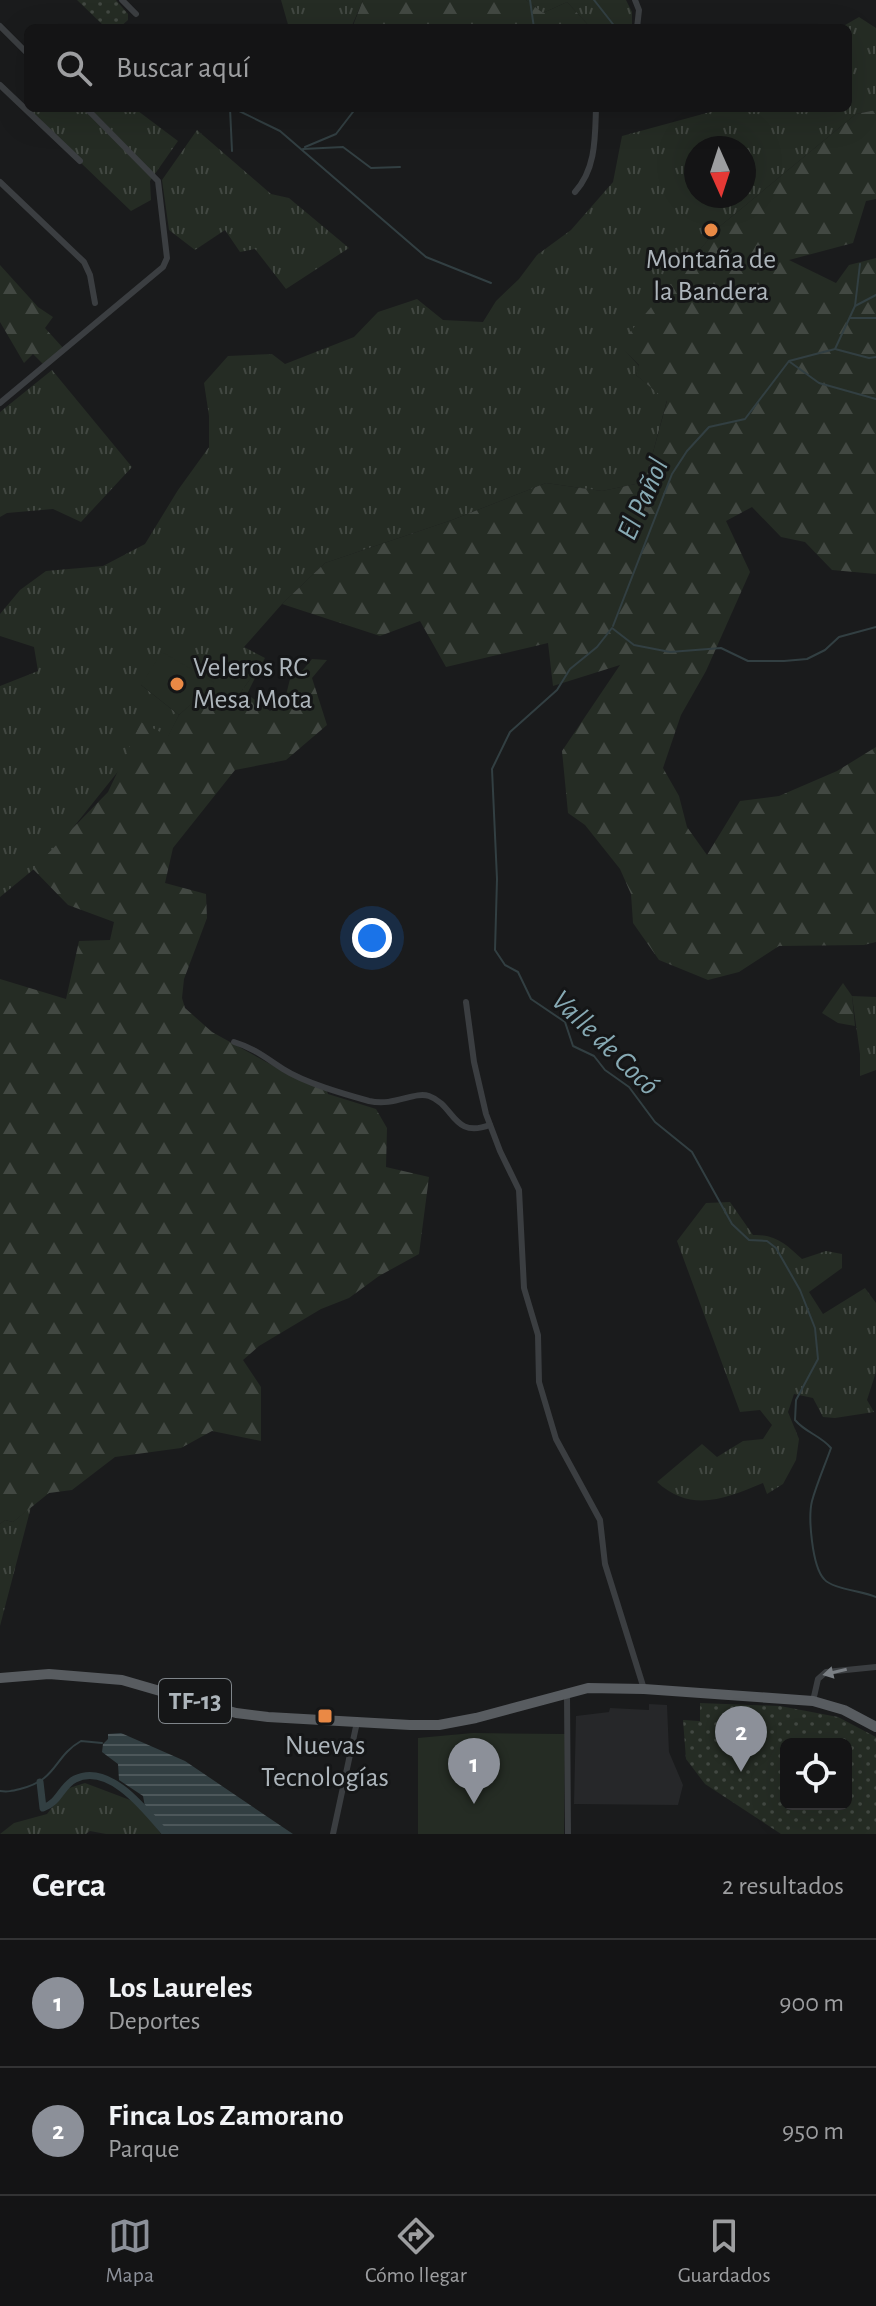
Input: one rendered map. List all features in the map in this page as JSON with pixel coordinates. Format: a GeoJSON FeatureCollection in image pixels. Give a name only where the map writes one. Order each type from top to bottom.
{"type":"FeatureCollection","features":[{"type":"Feature","properties":{"kind":"main road","name":"TF-13"},"geometry":{"type":"LineString","coordinates":[[0,1670],[18,1675]]}},
{"type":"Feature","properties":{"kind":"main road","name":"TF-13"},"geometry":{"type":"LineString","coordinates":[[0,1678],[49,1674],[122,1680],[236,1713],[439,1725],[588,1688],[644,1689],[813,1701],[844,1710],[876,1727]]}},
{"type":"Feature","properties":{"kind":"street"},"geometry":{"type":"LineString","coordinates":[[122,0],[136,14]]}},
{"type":"Feature","properties":{"kind":"street"},"geometry":{"type":"LineString","coordinates":[[635,0],[639,10],[637,24]]}},
{"type":"Feature","properties":{"kind":"street"},"geometry":{"type":"LineString","coordinates":[[1,28],[24,50]]}},
{"type":"Feature","properties":{"kind":"street"},"geometry":{"type":"LineString","coordinates":[[0,85],[24,108]]}},
{"type":"Feature","properties":{"kind":"street"},"geometry":{"type":"LineString","coordinates":[[28,112],[80,161]]}},
{"type":"Feature","properties":{"kind":"street"},"geometry":{"type":"LineString","coordinates":[[0,403],[116,309],[163,267],[167,258],[158,181],[90,112]]}},
{"type":"Feature","properties":{"kind":"street"},"geometry":{"type":"LineString","coordinates":[[575,192],[588,178],[595,142],[596,112]]}},
{"type":"Feature","properties":{"kind":"street"},"geometry":{"type":"LineString","coordinates":[[0,182],[84,262],[92,282],[95,303]]}},
{"type":"Feature","properties":{"kind":"street"},"geometry":{"type":"LineString","coordinates":[[466,1002],[474,1062],[490,1125],[519,1190],[524,1288],[538,1335],[539,1382],[556,1439],[600,1520],[605,1564],[644,1689]]}},
{"type":"Feature","properties":{"kind":"street"},"geometry":{"type":"LineString","coordinates":[[234,1042],[253,1048],[283,1069],[365,1100],[390,1104],[422,1095],[434,1098],[467,1128],[478,1130],[490,1125]]}},
{"type":"Feature","properties":{"kind":"street"},"geometry":{"type":"LineString","coordinates":[[813,1701],[818,1679],[826,1672],[876,1667]]}},
{"type":"Feature","properties":{"kind":"street"},"geometry":{"type":"LineString","coordinates":[[567,1692],[568,1834]]}},
{"type":"Feature","properties":{"kind":"street"},"geometry":{"type":"LineString","coordinates":[[333,1834],[357,1722]]}},
{"type":"Feature","properties":{"kind":"shaded area"},"geometry":{"type":"Polygon","coordinates":[[[649,1704],[667,1705],[669,1752],[683,1785],[678,1805],[574,1804],[576,1716],[609,1712],[610,1708],[649,1710],[649,1704]]]}},
{"type":"Feature","properties":{"kind":"shaded area"},"geometry":{"type":"Polygon","coordinates":[[[121,1733],[185,1761],[293,1834],[168,1834],[145,1807],[143,1796],[119,1780],[118,1764],[102,1752],[108,1734],[121,1733]]]}},
{"type":"Feature","properties":{"kind":"green space"},"geometry":{"type":"Polygon","coordinates":[[[77,0],[116,0],[128,14],[128,20],[124,24],[102,24],[77,0]]]}},
{"type":"Feature","properties":{"kind":"green space"},"geometry":{"type":"Polygon","coordinates":[[[281,0],[363,0],[353,24],[288,24],[281,0]]]}},
{"type":"Feature","properties":{"kind":"green space"},"geometry":{"type":"Polygon","coordinates":[[[363,0],[526,0],[543,13],[567,2],[587,24],[354,24],[363,0]]]}},
{"type":"Feature","properties":{"kind":"green space"},"geometry":{"type":"Polygon","coordinates":[[[526,0],[626,0],[632,12],[632,24],[587,24],[567,2],[543,13],[526,0]]]}},
{"type":"Feature","properties":{"kind":"green space"},"geometry":{"type":"Polygon","coordinates":[[[859,17],[876,28],[876,110],[856,114],[756,196],[756,136],[684,136],[684,208],[742,208],[719,227],[620,345],[639,366],[636,375],[667,400],[645,482],[602,491],[546,483],[452,520],[325,563],[282,604],[244,647],[265,658],[236,699],[200,696],[214,682],[141,685],[179,715],[168,737],[141,723],[124,764],[68,834],[34,869],[0,897],[0,686],[38,671],[34,647],[0,636],[0,614],[20,590],[46,571],[103,566],[145,544],[209,447],[209,416],[204,383],[228,356],[272,354],[285,364],[354,337],[378,312],[417,299],[443,320],[483,322],[496,301],[519,279],[537,255],[571,230],[613,182],[622,136],[710,112],[852,112],[852,24],[847,24],[859,17]]]}},
{"type":"Feature","properties":{"kind":"green space"},"geometry":{"type":"Polygon","coordinates":[[[876,110],[876,199],[866,201],[853,243],[789,260],[836,283],[849,265],[876,258],[876,574],[832,570],[805,542],[781,537],[752,507],[726,521],[750,572],[706,671],[681,715],[663,768],[679,796],[687,827],[707,855],[740,801],[779,796],[837,771],[876,747],[876,942],[864,945],[779,946],[739,972],[708,980],[659,960],[633,923],[631,894],[620,869],[585,825],[568,813],[562,751],[620,665],[553,686],[548,643],[446,667],[420,621],[380,636],[282,604],[325,563],[452,520],[546,483],[602,491],[645,482],[667,401],[636,375],[639,365],[619,345],[719,227],[742,208],[756,208],[756,196],[856,114],[876,110]]]}},
{"type":"Feature","properties":{"kind":"green space"},"geometry":{"type":"Polygon","coordinates":[[[34,112],[139,112],[178,141],[150,181],[151,200],[131,211],[31,115],[34,112]]]}},
{"type":"Feature","properties":{"kind":"green space"},"geometry":{"type":"Polygon","coordinates":[[[197,130],[271,194],[289,198],[349,248],[286,289],[255,249],[240,252],[225,230],[195,250],[169,230],[162,180],[197,130]]]}},
{"type":"Feature","properties":{"kind":"green space"},"geometry":{"type":"Polygon","coordinates":[[[0,265],[38,307],[53,317],[45,328],[64,349],[45,366],[33,354],[24,363],[0,322],[0,265]]]}},
{"type":"Feature","properties":{"kind":"green space"},"geometry":{"type":"Polygon","coordinates":[[[52,370],[132,467],[81,522],[53,509],[7,513],[0,517],[0,412],[52,370]]]}},
{"type":"Feature","properties":{"kind":"green space","name":"Veleros RC Mesa Mota"},"geometry":{"type":"Polygon","coordinates":[[[162,652],[215,683],[179,715],[141,685],[162,652]]]}},
{"type":"Feature","properties":{"kind":"green space"},"geometry":{"type":"Polygon","coordinates":[[[265,658],[247,694],[270,711],[285,699],[291,675],[297,677],[312,659],[327,660],[312,678],[327,725],[286,760],[235,770],[173,848],[165,883],[206,894],[207,918],[184,979],[182,998],[185,1008],[212,1032],[290,1075],[325,1086],[328,1094],[376,1109],[387,1128],[386,1167],[429,1177],[419,1254],[379,1276],[349,1298],[321,1309],[259,1346],[243,1360],[261,1387],[261,1441],[212,1431],[181,1448],[115,1457],[72,1490],[49,1493],[13,1522],[5,1520],[0,1524],[0,979],[66,999],[79,941],[110,940],[114,922],[68,905],[33,869],[108,792],[141,722],[168,736],[179,715],[200,696],[236,699],[265,658]]]}},
{"type":"Feature","properties":{"kind":"green space"},"geometry":{"type":"Polygon","coordinates":[[[843,983],[852,996],[855,1026],[838,1023],[822,1013],[843,983]]]}},
{"type":"Feature","properties":{"kind":"green space"},"geometry":{"type":"Polygon","coordinates":[[[852,996],[876,997],[876,1070],[860,1076],[860,1054],[852,996]]]}},
{"type":"Feature","properties":{"kind":"green space"},"geometry":{"type":"Polygon","coordinates":[[[730,1202],[753,1235],[780,1241],[802,1259],[826,1251],[842,1254],[842,1268],[809,1292],[823,1314],[865,1288],[876,1303],[876,1372],[867,1400],[874,1412],[823,1417],[813,1398],[794,1394],[788,1412],[799,1439],[796,1460],[783,1484],[767,1494],[763,1483],[722,1498],[695,1500],[670,1492],[657,1482],[702,1444],[717,1457],[743,1441],[763,1439],[772,1425],[760,1410],[740,1412],[677,1241],[706,1203],[730,1202]]]}},
{"type":"Feature","properties":{"kind":"green space"},"geometry":{"type":"Polygon","coordinates":[[[31,1507],[0,1626],[0,1524],[5,1520],[13,1522],[31,1507]]]}},
{"type":"Feature","properties":{"kind":"green space"},"geometry":{"type":"Polygon","coordinates":[[[700,1703],[780,1706],[838,1717],[876,1737],[876,1834],[781,1834],[705,1784],[686,1759],[683,1720],[700,1721],[700,1703]]]}},
{"type":"Feature","properties":{"kind":"green space"},"geometry":{"type":"Polygon","coordinates":[[[473,1733],[565,1734],[564,1834],[418,1834],[418,1738],[473,1733]]]}},
{"type":"Feature","properties":{"kind":"green space"},"geometry":{"type":"Polygon","coordinates":[[[85,1783],[138,1803],[161,1834],[90,1831],[86,1834],[0,1834],[14,1823],[47,1814],[66,1789],[85,1783]]]}},
{"type":"Feature","properties":{"kind":"waterway"},"geometry":{"type":"LineString","coordinates":[[530,0],[533,24]]}},
{"type":"Feature","properties":{"kind":"waterway"},"geometry":{"type":"LineString","coordinates":[[594,0],[613,24]]}},
{"type":"Feature","properties":{"kind":"waterway"},"geometry":{"type":"LineString","coordinates":[[230,112],[232,151]]}},
{"type":"Feature","properties":{"kind":"waterway"},"geometry":{"type":"LineString","coordinates":[[241,112],[280,131],[426,257],[491,283]]}},
{"type":"Feature","properties":{"kind":"waterway"},"geometry":{"type":"LineString","coordinates":[[305,147],[336,134],[353,112]]}},
{"type":"Feature","properties":{"kind":"waterway"},"geometry":{"type":"LineString","coordinates":[[303,149],[343,147],[371,168],[400,167]]}},
{"type":"Feature","properties":{"kind":"waterway"},"geometry":{"type":"LineString","coordinates":[[855,306],[860,264]]}},
{"type":"Feature","properties":{"kind":"waterway","name":"El Pañol"},"geometry":{"type":"LineString","coordinates":[[613,626],[672,474],[687,451],[709,427],[745,419],[789,361],[835,349],[855,306],[876,295]]}},
{"type":"Feature","properties":{"kind":"waterway"},"geometry":{"type":"LineString","coordinates":[[850,318],[876,318]]}},
{"type":"Feature","properties":{"kind":"waterway"},"geometry":{"type":"LineString","coordinates":[[835,349],[876,357]]}},
{"type":"Feature","properties":{"kind":"waterway"},"geometry":{"type":"LineString","coordinates":[[790,362],[819,383],[876,399]]}},
{"type":"Feature","properties":{"kind":"waterway","name":"Valle de Cocó"},"geometry":{"type":"LineString","coordinates":[[876,627],[839,637],[825,650],[807,659],[784,661],[748,661],[721,648],[670,652],[634,645],[612,628],[597,647],[570,669],[557,690],[510,732],[492,769],[497,879],[495,950],[505,965],[518,972],[531,999],[565,1022],[573,1046],[594,1056],[605,1070],[629,1087],[655,1122],[692,1152],[732,1224],[749,1240],[767,1241],[776,1248],[800,1290],[815,1328],[818,1359],[796,1400],[795,1420],[831,1448],[811,1508],[816,1564],[828,1582],[876,1597]]}},
{"type":"Feature","properties":{"kind":"waterway"},"geometry":{"type":"LineString","coordinates":[[0,1791],[20,1789],[42,1780],[81,1741],[102,1743]]}},
{"type":"Feature","properties":{"kind":"waterway"},"geometry":{"type":"LineString","coordinates":[[40,1782],[43,1808],[75,1779],[101,1777],[138,1802],[166,1834]]}},
{"type":"Feature","properties":{"kind":"place","name":"Montaña de la Bandera"},"geometry":{"type":"Point","coordinates":[711,230]}},
{"type":"Feature","properties":{"kind":"place","name":"Veleros RC Mesa Mota"},"geometry":{"type":"Point","coordinates":[177,684]}},
{"type":"Feature","properties":{"kind":"place","name":"Nuevas Tecnologías"},"geometry":{"type":"Point","coordinates":[325,1716]}},
{"type":"Feature","properties":{"kind":"place","name":"Finca Los Zamorano"},"geometry":{"type":"Point","coordinates":[741,1772]}},
{"type":"Feature","properties":{"kind":"place","name":"Los Laureles"},"geometry":{"type":"Point","coordinates":[474,1804]}}]}
